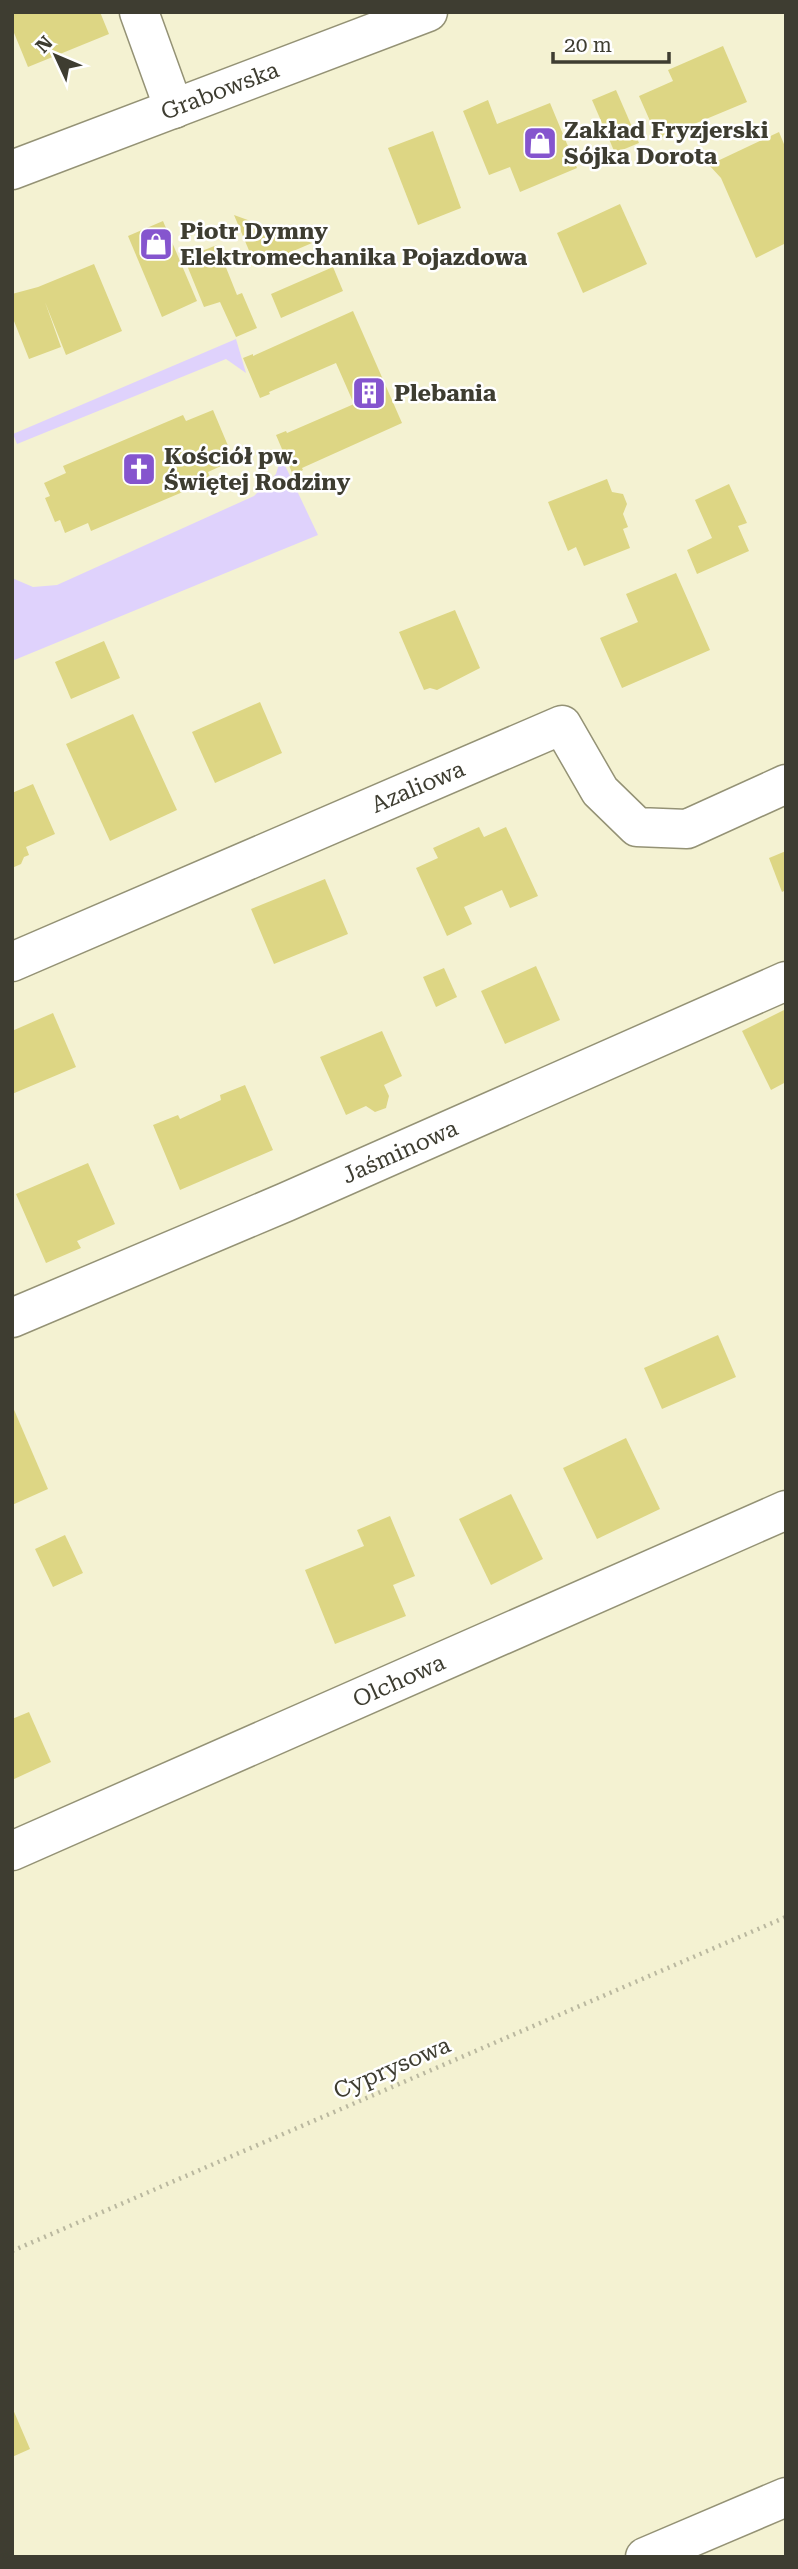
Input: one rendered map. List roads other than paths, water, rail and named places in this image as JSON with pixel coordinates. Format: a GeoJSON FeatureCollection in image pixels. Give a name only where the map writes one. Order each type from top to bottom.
{"type":"FeatureCollection","features":[{"type":"Feature","properties":{"kind":"street"},"geometry":{"type":"LineString","coordinates":[[139,12],[174,109]]}},
{"type":"Feature","properties":{"kind":"street","name":"Grabowska"},"geometry":{"type":"LineString","coordinates":[[12,170],[428,12]]}},
{"type":"Feature","properties":{"kind":"street","name":"Azaliowa"},"geometry":{"type":"LineString","coordinates":[[12,962],[562,725],[600,791],[637,827],[687,829],[786,784]]}},
{"type":"Feature","properties":{"kind":"street","name":"Jaśminowa"},"geometry":{"type":"LineString","coordinates":[[12,1318],[286,1202],[786,981]]}},
{"type":"Feature","properties":{"kind":"street","name":"Olchowa"},"geometry":{"type":"LineString","coordinates":[[12,1851],[786,1510]]}},
{"type":"Feature","properties":{"kind":"street"},"geometry":{"type":"LineString","coordinates":[[645,2557],[786,2497]]}},
{"type":"Feature","properties":{"kind":"place","name":"Zakład Fryzjerski Sójka Dorota"},"geometry":{"type":"Point","coordinates":[540,143]}},
{"type":"Feature","properties":{"kind":"place","name":"Piotr Dymny Elektromechanika Pojazdowa"},"geometry":{"type":"Point","coordinates":[156,244]}},
{"type":"Feature","properties":{"kind":"place","name":"Plebania"},"geometry":{"type":"Point","coordinates":[369,393]}},
{"type":"Feature","properties":{"kind":"place","name":"Kościół pw. Świętej Rodziny"},"geometry":{"type":"Point","coordinates":[139,469]}}]}
